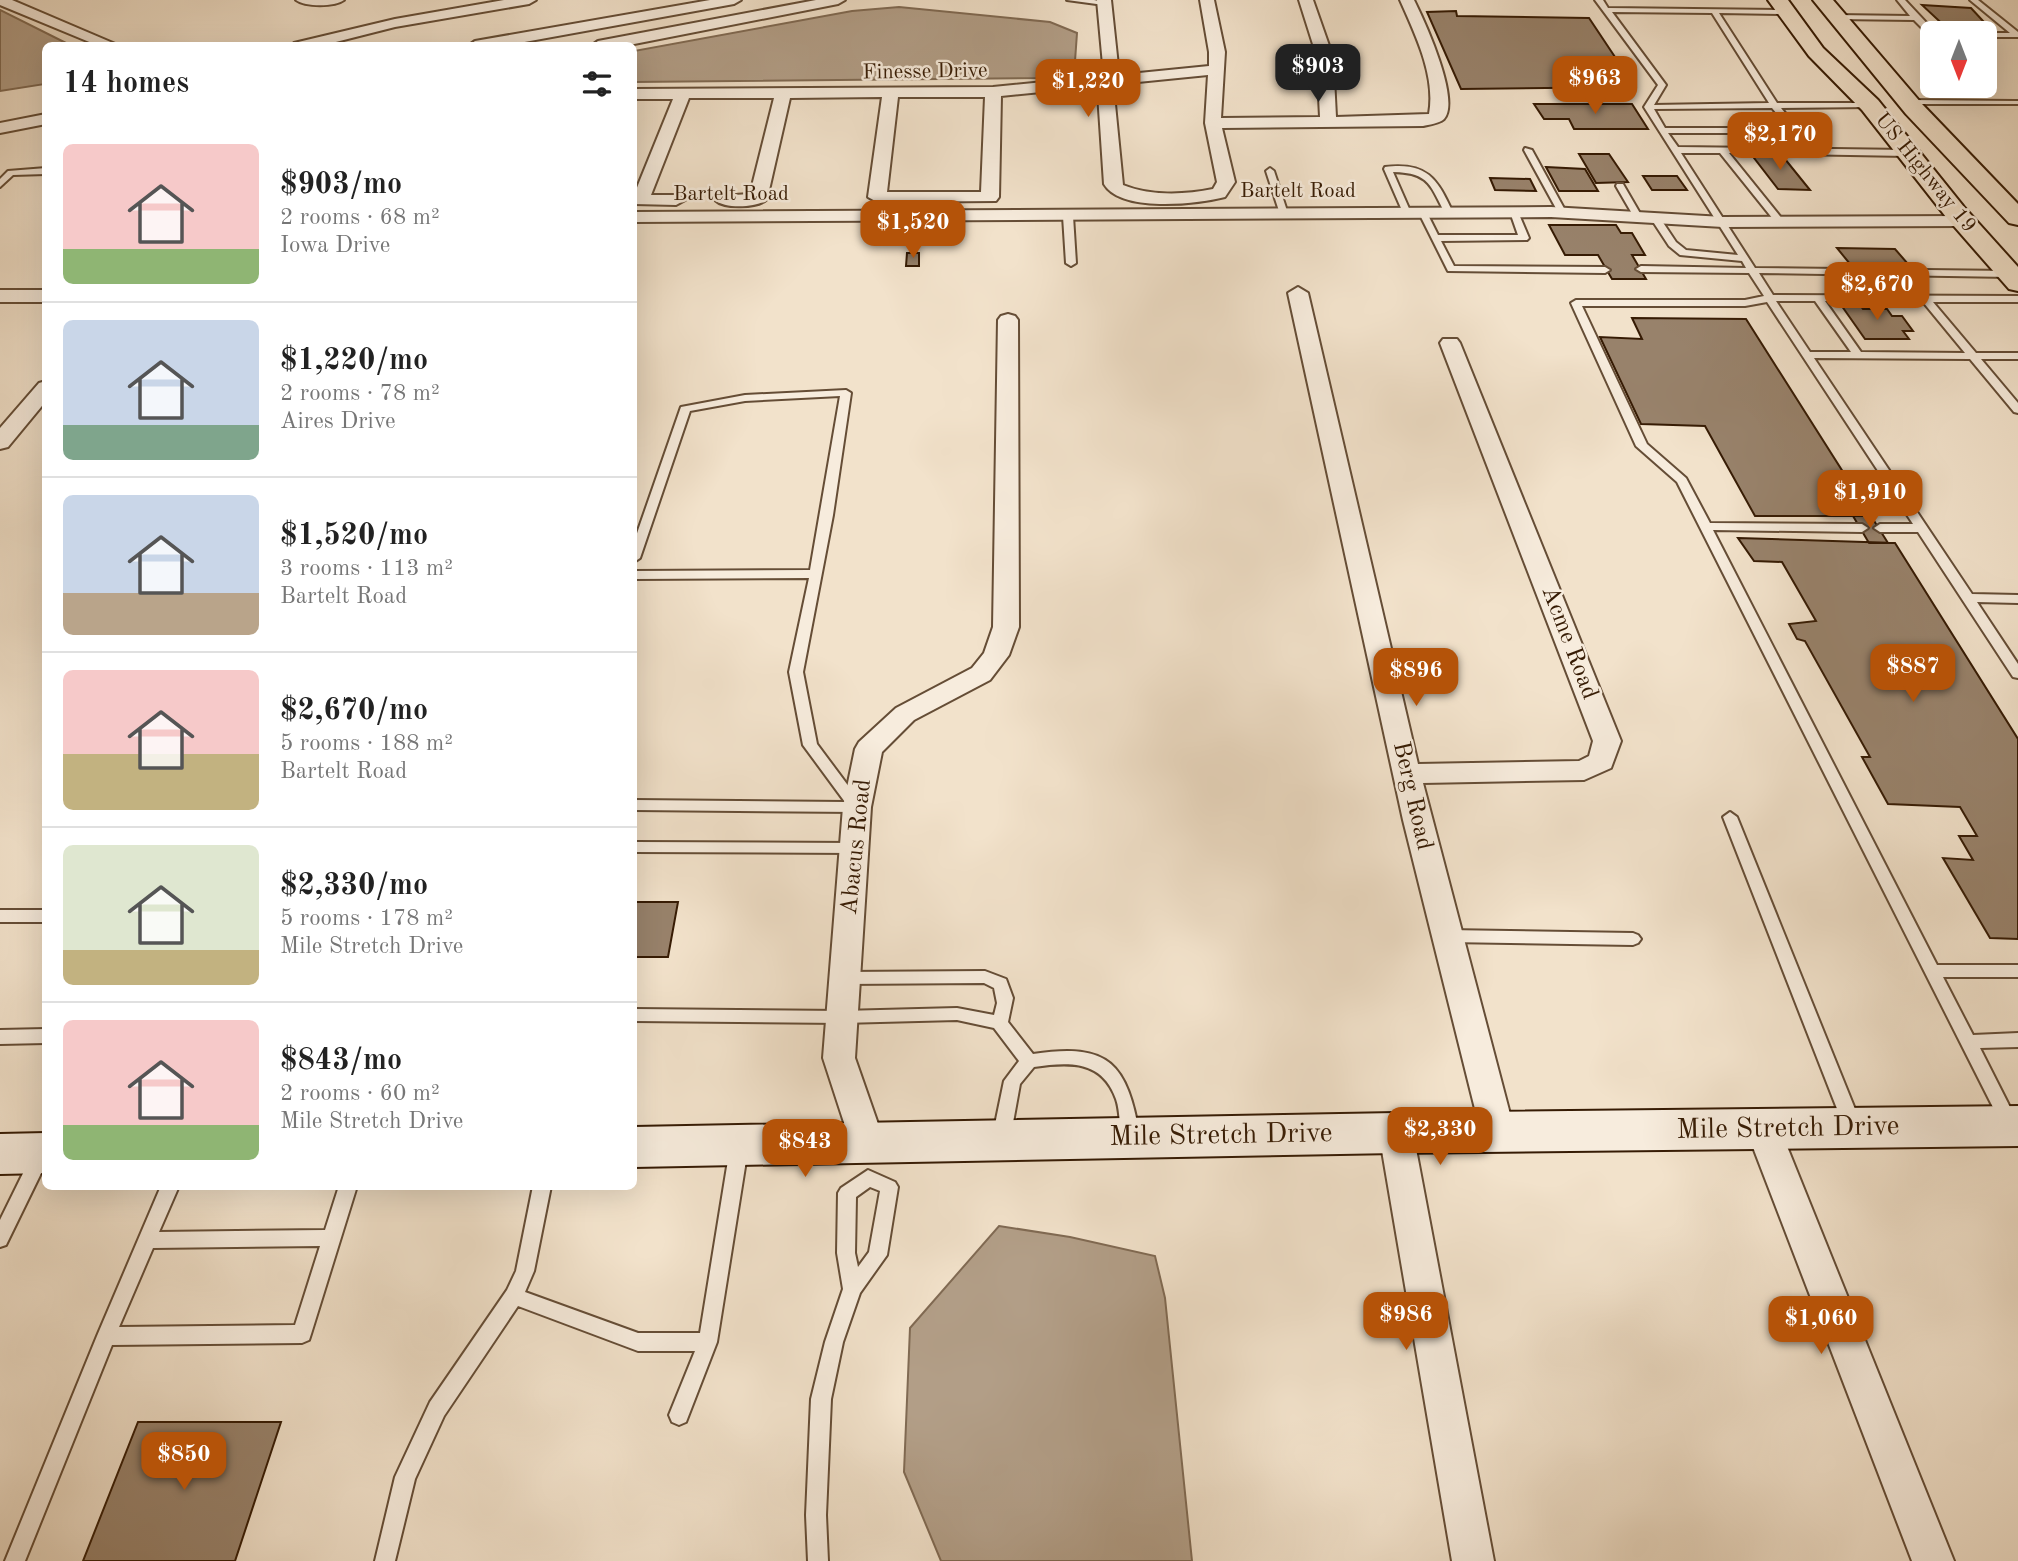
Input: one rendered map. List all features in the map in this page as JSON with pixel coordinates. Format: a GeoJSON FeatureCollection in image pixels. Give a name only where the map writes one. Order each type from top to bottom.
{"type":"FeatureCollection","features":[{"type":"Feature","properties":{"kind":"highway","name":"US Highway 19"},"geometry":{"type":"LineString","coordinates":[[1823,0],[1837,8],[1909,102],[2018,219]]}},
{"type":"Feature","properties":{"kind":"highway","name":"US Highway 19"},"geometry":{"type":"LineString","coordinates":[[1782,6],[1816,52],[1870,105],[1963,222],[2014,279]]}},
{"type":"Feature","properties":{"kind":"highway"},"geometry":{"type":"LineString","coordinates":[[1870,105],[1923,149],[1967,195],[1980,205],[2018,219]]}},
{"type":"Feature","properties":{"kind":"street"},"geometry":{"type":"LineString","coordinates":[[0,0],[103,42]]}},
{"type":"Feature","properties":{"kind":"street"},"geometry":{"type":"LineString","coordinates":[[303,0],[337,0]]}},
{"type":"Feature","properties":{"kind":"street"},"geometry":{"type":"LineString","coordinates":[[316,42],[395,23],[529,0]]}},
{"type":"Feature","properties":{"kind":"street"},"geometry":{"type":"LineString","coordinates":[[498,42],[734,0]]}},
{"type":"Feature","properties":{"kind":"street"},"geometry":{"type":"LineString","coordinates":[[619,42],[838,0]]}},
{"type":"Feature","properties":{"kind":"street"},"geometry":{"type":"LineString","coordinates":[[1104,2],[1112,80],[1105,94],[1113,184],[1116,189],[1137,197],[1206,197],[1224,189],[1226,182],[1213,123],[1217,52],[1207,0]]}},
{"type":"Feature","properties":{"kind":"street"},"geometry":{"type":"LineString","coordinates":[[1306,0],[1325,57],[1328,123]]}},
{"type":"Feature","properties":{"kind":"street"},"geometry":{"type":"LineString","coordinates":[[1213,123],[1423,121],[1437,117],[1440,109],[1435,78],[1421,30],[1407,0]]}},
{"type":"Feature","properties":{"kind":"street","name":"Finesse Drive"},"geometry":{"type":"LineString","coordinates":[[637,94],[993,92],[1215,69]]}},
{"type":"Feature","properties":{"kind":"street"},"geometry":{"type":"LineString","coordinates":[[891,93],[877,197],[990,197],[993,92]]}},
{"type":"Feature","properties":{"kind":"street"},"geometry":{"type":"LineString","coordinates":[[683,94],[637,209],[758,199],[782,95]]}},
{"type":"Feature","properties":{"kind":"street"},"geometry":{"type":"LineString","coordinates":[[0,128],[42,121]]}},
{"type":"Feature","properties":{"kind":"street","name":"Bartelt Road"},"geometry":{"type":"LineString","coordinates":[[637,209],[1068,216],[1562,212],[1723,222],[1963,222]]}},
{"type":"Feature","properties":{"kind":"street","name":"Berg Road"},"geometry":{"type":"LineString","coordinates":[[1298,293],[1407,774],[1498,1133]]}},
{"type":"Feature","properties":{"kind":"street"},"geometry":{"type":"LineString","coordinates":[[0,296],[42,296]]}},
{"type":"Feature","properties":{"kind":"street","name":"Abacus Road"},"geometry":{"type":"LineString","coordinates":[[868,1161],[839,1058],[857,807],[869,749],[905,715],[981,674],[996,655],[1006,627],[1008,320]]}},
{"type":"Feature","properties":{"kind":"street","name":"Acme Road"},"geometry":{"type":"LineString","coordinates":[[1407,774],[1584,770],[1601,761],[1607,741],[1450,343]]}},
{"type":"Feature","properties":{"kind":"street"},"geometry":{"type":"LineString","coordinates":[[4,433],[42,391]]}},
{"type":"Feature","properties":{"kind":"street","name":"Mile Stretch Drive"},"geometry":{"type":"LineString","coordinates":[[637,1147],[740,1146],[868,1161],[1000,1141],[1396,1132],[2014,1126]]}},
{"type":"Feature","properties":{"kind":"street"},"geometry":{"type":"LineString","coordinates":[[1763,1129],[1933,1561]]}},
{"type":"Feature","properties":{"kind":"street"},"geometry":{"type":"LineString","coordinates":[[1396,1132],[1473,1561]]}},
{"type":"Feature","properties":{"kind":"lane"},"geometry":{"type":"LineString","coordinates":[[1071,0],[1104,2]]}},
{"type":"Feature","properties":{"kind":"lane"},"geometry":{"type":"LineString","coordinates":[[1600,0],[1662,85],[1648,107]]}},
{"type":"Feature","properties":{"kind":"lane"},"geometry":{"type":"LineString","coordinates":[[1901,0],[1920,22]]}},
{"type":"Feature","properties":{"kind":"lane"},"geometry":{"type":"LineString","coordinates":[[1974,0],[2017,35],[1997,36]]}},
{"type":"Feature","properties":{"kind":"lane"},"geometry":{"type":"LineString","coordinates":[[1606,10],[1713,10],[1782,6]]}},
{"type":"Feature","properties":{"kind":"lane"},"geometry":{"type":"LineString","coordinates":[[1837,8],[1916,18]]}},
{"type":"Feature","properties":{"kind":"lane"},"geometry":{"type":"LineString","coordinates":[[1663,130],[1796,131],[1774,105],[1713,10]]}},
{"type":"Feature","properties":{"kind":"lane"},"geometry":{"type":"LineString","coordinates":[[1909,102],[2015,103]]}},
{"type":"Feature","properties":{"kind":"lane"},"geometry":{"type":"LineString","coordinates":[[1648,107],[1870,105]]}},
{"type":"Feature","properties":{"kind":"lane"},"geometry":{"type":"LineString","coordinates":[[1648,107],[1770,298],[2018,674]]}},
{"type":"Feature","properties":{"kind":"lane"},"geometry":{"type":"LineString","coordinates":[[1528,150],[1562,212]]}},
{"type":"Feature","properties":{"kind":"lane"},"geometry":{"type":"LineString","coordinates":[[1676,150],[1907,153]]}},
{"type":"Feature","properties":{"kind":"lane"},"geometry":{"type":"LineString","coordinates":[[1723,151],[1780,222]]}},
{"type":"Feature","properties":{"kind":"lane"},"geometry":{"type":"LineString","coordinates":[[1449,213],[1433,178],[1415,169],[1388,169],[1415,213],[1435,238],[1451,269],[1605,270]]}},
{"type":"Feature","properties":{"kind":"lane"},"geometry":{"type":"LineString","coordinates":[[0,184],[11,173],[42,171]]}},
{"type":"Feature","properties":{"kind":"lane"},"geometry":{"type":"LineString","coordinates":[[1270,171],[1284,214]]}},
{"type":"Feature","properties":{"kind":"lane"},"geometry":{"type":"LineString","coordinates":[[1620,186],[1683,253],[1746,259]]}},
{"type":"Feature","properties":{"kind":"lane"},"geometry":{"type":"LineString","coordinates":[[1435,238],[1524,238],[1514,212]]}},
{"type":"Feature","properties":{"kind":"lane"},"geometry":{"type":"LineString","coordinates":[[1068,216],[1070,263]]}},
{"type":"Feature","properties":{"kind":"lane"},"geometry":{"type":"LineString","coordinates":[[1642,269],[2014,279]]}},
{"type":"Feature","properties":{"kind":"lane"},"geometry":{"type":"LineString","coordinates":[[2014,1126],[1968,1042],[1682,480],[1642,446],[1576,303],[1745,303],[1770,298],[2018,299]]}},
{"type":"Feature","properties":{"kind":"lane"},"geometry":{"type":"LineString","coordinates":[[1818,298],[1858,355]]}},
{"type":"Feature","properties":{"kind":"lane"},"geometry":{"type":"LineString","coordinates":[[1926,299],[2018,410]]}},
{"type":"Feature","properties":{"kind":"lane"},"geometry":{"type":"LineString","coordinates":[[1808,355],[2018,356]]}},
{"type":"Feature","properties":{"kind":"lane"},"geometry":{"type":"LineString","coordinates":[[637,549],[685,409],[715,401],[763,395],[846,393],[816,574],[796,672],[810,745],[857,807]]}},
{"type":"Feature","properties":{"kind":"lane"},"geometry":{"type":"LineString","coordinates":[[1705,526],[1862,528]]}},
{"type":"Feature","properties":{"kind":"lane"},"geometry":{"type":"LineString","coordinates":[[1880,528],[1922,528]]}},
{"type":"Feature","properties":{"kind":"lane"},"geometry":{"type":"LineString","coordinates":[[637,575],[816,574]]}},
{"type":"Feature","properties":{"kind":"lane"},"geometry":{"type":"LineString","coordinates":[[1968,598],[2018,599]]}},
{"type":"Feature","properties":{"kind":"lane"},"geometry":{"type":"LineString","coordinates":[[637,805],[857,807]]}},
{"type":"Feature","properties":{"kind":"lane"},"geometry":{"type":"LineString","coordinates":[[1730,817],[1854,1128]]}},
{"type":"Feature","properties":{"kind":"lane"},"geometry":{"type":"LineString","coordinates":[[637,848],[854,848]]}},
{"type":"Feature","properties":{"kind":"lane"},"geometry":{"type":"LineString","coordinates":[[0,916],[42,916]]}},
{"type":"Feature","properties":{"kind":"lane"},"geometry":{"type":"LineString","coordinates":[[1446,936],[1633,939]]}},
{"type":"Feature","properties":{"kind":"lane"},"geometry":{"type":"LineString","coordinates":[[1932,971],[2018,971]]}},
{"type":"Feature","properties":{"kind":"lane"},"geometry":{"type":"LineString","coordinates":[[845,978],[985,977],[1000,983],[1006,996],[999,1023]]}},
{"type":"Feature","properties":{"kind":"lane"},"geometry":{"type":"LineString","coordinates":[[637,1015],[842,1017],[957,1014],[999,1023],[1029,1061]]}},
{"type":"Feature","properties":{"kind":"lane"},"geometry":{"type":"LineString","coordinates":[[0,1037],[42,1036]]}},
{"type":"Feature","properties":{"kind":"lane"},"geometry":{"type":"LineString","coordinates":[[1968,1042],[2018,1041]]}},
{"type":"Feature","properties":{"kind":"lane"},"geometry":{"type":"LineString","coordinates":[[1000,1141],[1012,1081],[1029,1061],[1056,1057],[1089,1059],[1111,1073],[1125,1100],[1131,1138]]}},
{"type":"Feature","properties":{"kind":"lane"},"geometry":{"type":"LineString","coordinates":[[679,1415],[708,1342],[740,1146]]}},
{"type":"Feature","properties":{"kind":"lane"},"geometry":{"type":"LineString","coordinates":[[0,1239],[29,1153]]}},
{"type":"Feature","properties":{"kind":"lane"},"geometry":{"type":"LineString","coordinates":[[818,1561],[816,1515],[821,1399],[834,1342],[852,1289],[878,1255],[889,1187],[868,1161],[847,1193],[846,1253],[852,1289]]}},
{"type":"Feature","properties":{"kind":"lane"},"geometry":{"type":"LineString","coordinates":[[15,1561],[168,1190]]}},
{"type":"Feature","properties":{"kind":"lane"},"geometry":{"type":"LineString","coordinates":[[106,1336],[302,1334],[347,1190]]}},
{"type":"Feature","properties":{"kind":"lane"},"geometry":{"type":"LineString","coordinates":[[385,1561],[405,1478],[437,1409],[514,1296],[525,1270],[541,1190]]}},
{"type":"Feature","properties":{"kind":"lane"},"geometry":{"type":"LineString","coordinates":[[147,1240],[332,1238]]}},
{"type":"Feature","properties":{"kind":"lane"},"geometry":{"type":"LineString","coordinates":[[514,1296],[638,1342],[708,1342]]}},
{"type":"Feature","properties":{"kind":"shaded area"},"geometry":{"type":"Polygon","coordinates":[[[899,7],[1050,22],[1077,33],[1074,75],[1044,78],[637,82],[637,50],[852,11],[899,7]]]}},
{"type":"Feature","properties":{"kind":"shaded area"},"geometry":{"type":"Polygon","coordinates":[[[0,10],[64,42],[42,42],[42,84],[0,91],[0,10]]]}},
{"type":"Feature","properties":{"kind":"shaded area"},"geometry":{"type":"Polygon","coordinates":[[[999,1226],[1070,1237],[1155,1256],[1165,1298],[1192,1561],[941,1561],[904,1472],[910,1328],[999,1226]]]}},
{"type":"Feature","properties":{"kind":"building"},"geometry":{"type":"Polygon","coordinates":[[[1922,5],[1971,8],[1983,21],[1939,21],[1922,5]]]}},
{"type":"Feature","properties":{"kind":"building"},"geometry":{"type":"Polygon","coordinates":[[[1456,11],[1457,16],[1589,18],[1635,87],[1461,89],[1427,12],[1456,11]]]}},
{"type":"Feature","properties":{"kind":"building"},"geometry":{"type":"Polygon","coordinates":[[[1534,104],[1632,104],[1648,129],[1574,129],[1569,119],[1544,119],[1534,104]]]}},
{"type":"Feature","properties":{"kind":"building"},"geometry":{"type":"Polygon","coordinates":[[[1579,154],[1609,154],[1628,182],[1596,183],[1579,154]]]}},
{"type":"Feature","properties":{"kind":"building"},"geometry":{"type":"Polygon","coordinates":[[[1751,154],[1781,154],[1810,190],[1778,189],[1751,154]]]}},
{"type":"Feature","properties":{"kind":"building"},"geometry":{"type":"Polygon","coordinates":[[[1546,167],[1585,169],[1598,191],[1559,191],[1546,167]]]}},
{"type":"Feature","properties":{"kind":"building"},"geometry":{"type":"Polygon","coordinates":[[[1643,176],[1677,176],[1687,190],[1652,190],[1643,176]]]}},
{"type":"Feature","properties":{"kind":"building"},"geometry":{"type":"Polygon","coordinates":[[[1490,178],[1530,179],[1536,191],[1495,190],[1490,178]]]}},
{"type":"Feature","properties":{"kind":"building"},"geometry":{"type":"Polygon","coordinates":[[[1549,225],[1616,225],[1621,233],[1632,233],[1645,255],[1632,255],[1646,279],[1612,279],[1598,255],[1565,255],[1549,225]]]}},
{"type":"Feature","properties":{"kind":"building"},"geometry":{"type":"Polygon","coordinates":[[[1837,248],[1895,249],[1908,264],[1850,264],[1837,248]]]}},
{"type":"Feature","properties":{"kind":"building"},"geometry":{"type":"Polygon","coordinates":[[[907,253],[919,253],[919,266],[906,266],[907,253]]]}},
{"type":"Feature","properties":{"kind":"building"},"geometry":{"type":"Polygon","coordinates":[[[1839,302],[1858,302],[1863,309],[1887,309],[1892,316],[1902,316],[1913,331],[1903,331],[1909,339],[1865,339],[1839,302]]]}},
{"type":"Feature","properties":{"kind":"building"},"geometry":{"type":"Polygon","coordinates":[[[1632,318],[1746,319],[1871,516],[1755,516],[1705,426],[1641,424],[1600,337],[1642,339],[1632,318]]]}},
{"type":"Feature","properties":{"kind":"building"},"geometry":{"type":"Polygon","coordinates":[[[1853,516],[1871,516],[1888,543],[1869,543],[1853,516]]]}},
{"type":"Feature","properties":{"kind":"building"},"geometry":{"type":"Polygon","coordinates":[[[1738,538],[1895,543],[2018,739],[2018,939],[1990,938],[1943,858],[1973,860],[1959,836],[1977,836],[1960,807],[1888,804],[1862,757],[1870,757],[1805,641],[1797,639],[1789,624],[1816,621],[1782,562],[1754,561],[1738,538]]]}},
{"type":"Feature","properties":{"kind":"building"},"geometry":{"type":"Polygon","coordinates":[[[637,902],[678,902],[668,957],[637,957],[637,902]]]}},
{"type":"Feature","properties":{"kind":"building"},"geometry":{"type":"Polygon","coordinates":[[[138,1422],[281,1422],[235,1561],[83,1561],[138,1422]]]}}]}
